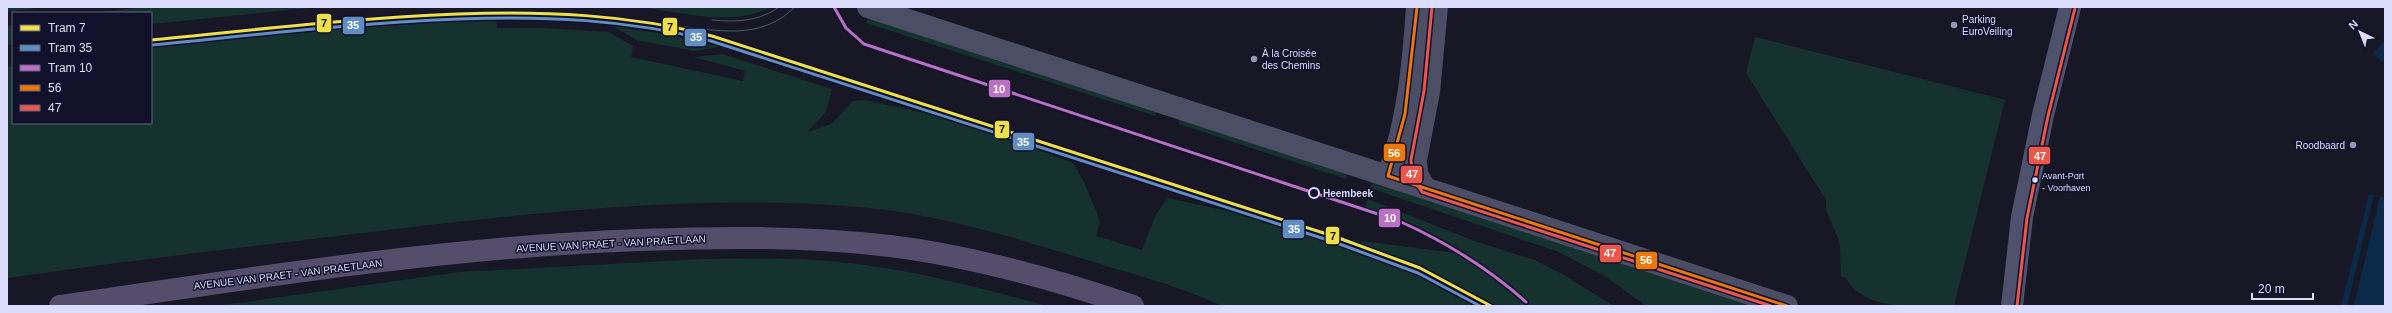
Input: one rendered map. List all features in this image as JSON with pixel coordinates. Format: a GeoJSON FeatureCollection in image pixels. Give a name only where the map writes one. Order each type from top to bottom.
{"type":"FeatureCollection","features":[{"type":"Feature","properties":{"kind":"main road"},"geometry":{"type":"LineString","coordinates":[[2012,306],[2022,217],[2042,122],[2070,7]]}},
{"type":"Feature","properties":{"kind":"main road","name":"AVENUE VAN PRAET - VAN PRAETLAAN"},"geometry":{"type":"LineString","coordinates":[[60,306],[448,254],[574,242],[705,237],[853,242],[921,251],[965,259],[1065,284],[1132,306]]}},
{"type":"Feature","properties":{"kind":"street"},"geometry":{"type":"LineString","coordinates":[[868,7],[1788,306]]}},
{"type":"Feature","properties":{"kind":"street"},"geometry":{"type":"LineString","coordinates":[[1388,176],[1402,134],[1407,107],[1417,7]]}},
{"type":"Feature","properties":{"kind":"street"},"geometry":{"type":"LineString","coordinates":[[1425,188],[1417,174],[1416,160],[1429,92],[1437,7]]}},
{"type":"Feature","properties":{"kind":"green space"},"geometry":{"type":"Polygon","coordinates":[[[7,7],[43,7],[7,12],[7,7]]]}},
{"type":"Feature","properties":{"kind":"green space"},"geometry":{"type":"Polygon","coordinates":[[[143,7],[319,7],[152,24],[152,12],[104,12],[143,7]]]}},
{"type":"Feature","properties":{"kind":"green space"},"geometry":{"type":"Polygon","coordinates":[[[640,7],[769,8],[754,14],[739,17],[722,17],[689,15],[640,7]]]}},
{"type":"Feature","properties":{"kind":"green space"},"geometry":{"type":"Polygon","coordinates":[[[868,18],[1156,112],[1155,116],[866,23],[868,18]]]}},
{"type":"Feature","properties":{"kind":"green space"},"geometry":{"type":"Polygon","coordinates":[[[496,19],[497,28],[545,28],[609,32],[633,46],[631,57],[743,81],[745,71],[694,57],[722,54],[832,89],[826,112],[807,132],[831,124],[853,101],[865,100],[947,118],[981,128],[1073,163],[1084,182],[1100,222],[1096,236],[1142,250],[1156,214],[1168,198],[1241,214],[1301,233],[1455,253],[1407,227],[1364,210],[1368,199],[1477,242],[1535,260],[1562,274],[1614,306],[1222,306],[1189,292],[1156,281],[1028,242],[968,226],[907,213],[877,209],[789,203],[674,204],[617,207],[502,217],[293,241],[7,278],[7,67],[12,66],[12,124],[152,124],[152,46],[318,26],[496,19]]]}},
{"type":"Feature","properties":{"kind":"green space"},"geometry":{"type":"Polygon","coordinates":[[[12,25],[12,44],[7,45],[7,26],[12,25]]]}},
{"type":"Feature","properties":{"kind":"green space"},"geometry":{"type":"Polygon","coordinates":[[[613,26],[670,35],[720,47],[694,51],[636,40],[613,26]]]}},
{"type":"Feature","properties":{"kind":"green space"},"geometry":{"type":"Polygon","coordinates":[[[1755,37],[2005,100],[1954,306],[1925,307],[1894,305],[1879,302],[1866,297],[1855,289],[1846,278],[1841,276],[1839,241],[1828,215],[1826,200],[1746,73],[1755,37]]]}},
{"type":"Feature","properties":{"kind":"green space"},"geometry":{"type":"Polygon","coordinates":[[[1180,119],[1347,174],[1346,179],[1179,124],[1180,119]]]}},
{"type":"Feature","properties":{"kind":"green space"},"geometry":{"type":"Polygon","coordinates":[[[1372,182],[1756,306],[1646,306],[1608,278],[1559,252],[1370,188],[1372,182]]]}},
{"type":"Feature","properties":{"kind":"green space"},"geometry":{"type":"Polygon","coordinates":[[[703,259],[805,259],[866,265],[918,274],[996,292],[1047,306],[216,306],[460,272],[703,259]]]}},
{"type":"Feature","properties":{"kind":"water"},"geometry":{"type":"Polygon","coordinates":[[[2385,41],[2385,59],[2382,62],[2373,53],[2385,41]]]}},
{"type":"Feature","properties":{"kind":"water"},"geometry":{"type":"Polygon","coordinates":[[[2369,194],[2385,197],[2385,306],[2341,306],[2369,194]]]}},
{"type":"Feature","properties":{"kind":"pier"},"geometry":{"type":"Polygon","coordinates":[[[2374,195],[2380,196],[2354,306],[2347,306],[2374,195]]]}},
{"type":"Feature","properties":{"kind":"tram line"},"geometry":{"type":"LineString","coordinates":[[712,20],[747,20],[763,16],[779,7]]}},
{"type":"Feature","properties":{"kind":"tram line"},"geometry":{"type":"LineString","coordinates":[[671,25],[720,31],[752,29],[767,25],[781,18],[795,7]]}},
{"type":"Feature","properties":{"kind":"tram line","name":"10"},"geometry":{"type":"LineString","coordinates":[[834,7],[846,28],[864,44],[1399,221],[1450,247],[1482,267],[1526,302]]}},
{"type":"Feature","properties":{"kind":"tram line","name":"7"},"geometry":{"type":"LineString","coordinates":[[152,40],[342,21],[490,13],[586,16],[649,23],[681,29],[712,36],[1336,237],[1420,268],[1491,306]]}},
{"type":"Feature","properties":{"kind":"tram line","name":"35"},"geometry":{"type":"LineString","coordinates":[[152,45],[343,26],[491,18],[585,21],[648,28],[680,34],[711,41],[1334,242],[1418,273],[1480,306]]}},
{"type":"Feature","properties":{"kind":"transit line","name":"56"},"geometry":{"type":"LineString","coordinates":[[1417,7],[1405,114],[1388,176],[1787,306]]}},
{"type":"Feature","properties":{"kind":"transit line","name":"47"},"geometry":{"type":"LineString","coordinates":[[1432,7],[1424,91],[1411,160],[1412,176],[1422,192],[1771,306]]}},
{"type":"Feature","properties":{"kind":"transit line","name":"47"},"geometry":{"type":"LineString","coordinates":[[2017,306],[2027,218],[2048,116],[2075,8]]}},
{"type":"Feature","properties":{"kind":"place","name":"Parking EuroVeiling"},"geometry":{"type":"Point","coordinates":[1954,25]}},
{"type":"Feature","properties":{"kind":"place","name":"À la Croisée des Chemins"},"geometry":{"type":"Point","coordinates":[1254,59]}},
{"type":"Feature","properties":{"kind":"place","name":"Roodbaard"},"geometry":{"type":"Point","coordinates":[2353,145]}},
{"type":"Feature","properties":{"kind":"place","name":"Avant-Port - Voorhaven"},"geometry":{"type":"Point","coordinates":[2035,180]}},
{"type":"Feature","properties":{"kind":"place","name":"Heembeek"},"geometry":{"type":"Point","coordinates":[1314,193]}}]}
